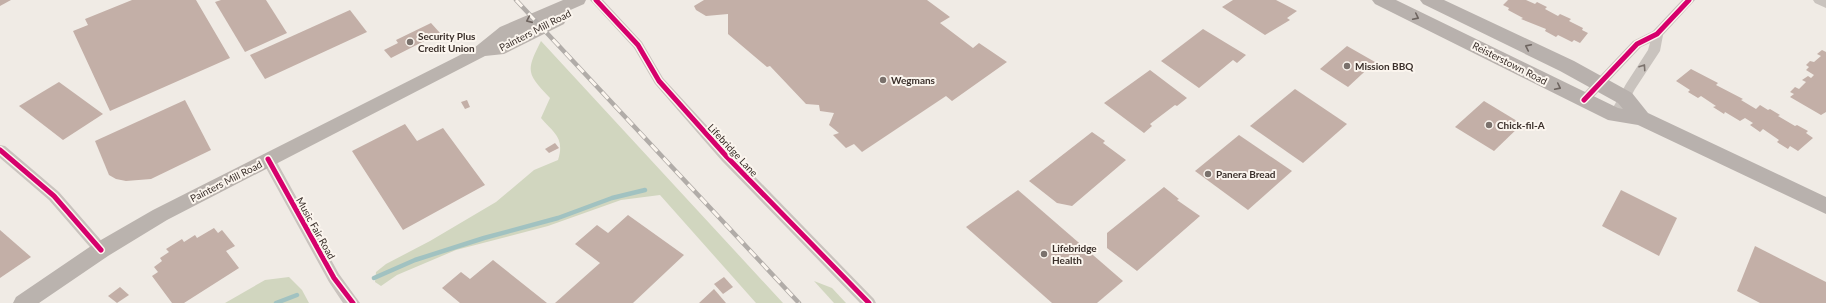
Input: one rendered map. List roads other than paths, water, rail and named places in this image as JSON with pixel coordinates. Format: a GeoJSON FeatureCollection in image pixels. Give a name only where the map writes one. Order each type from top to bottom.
{"type":"FeatureCollection","features":[{"type":"Feature","properties":{"kind":"main road","name":"Painters Mill Road"},"geometry":{"type":"LineString","coordinates":[[23,303],[101,250],[160,215],[480,52],[506,31],[578,0]]}},
{"type":"Feature","properties":{"kind":"main road","name":"Painters Mill Road"},"geometry":{"type":"LineString","coordinates":[[480,52],[498,50],[566,16],[586,0]]}},
{"type":"Feature","properties":{"kind":"main road","name":"Reisterstown Road"},"geometry":{"type":"LineString","coordinates":[[1381,0],[1615,115],[1641,118],[1826,206]]}},
{"type":"Feature","properties":{"kind":"main road","name":"Reisterstown Road"},"geometry":{"type":"LineString","coordinates":[[1429,0],[1567,66],[1600,84],[1625,98],[1641,118]]}},
{"type":"Feature","properties":{"kind":"street","name":"Lifebridge Lane"},"geometry":{"type":"LineString","coordinates":[[596,0],[638,45],[659,81],[727,157],[869,303]]}},
{"type":"Feature","properties":{"kind":"street"},"geometry":{"type":"LineString","coordinates":[[1584,100],[1637,44],[1657,34],[1689,0]]}},
{"type":"Feature","properties":{"kind":"street"},"geometry":{"type":"LineString","coordinates":[[1819,0],[1826,4]]}},
{"type":"Feature","properties":{"kind":"street"},"geometry":{"type":"LineString","coordinates":[[1615,115],[1654,51],[1657,34]]}},
{"type":"Feature","properties":{"kind":"street"},"geometry":{"type":"LineString","coordinates":[[0,150],[54,196],[101,250]]}},
{"type":"Feature","properties":{"kind":"street","name":"Music Fair Road"},"geometry":{"type":"LineString","coordinates":[[268,159],[334,278],[353,303]]}},
{"type":"Feature","properties":{"kind":"waterway"},"geometry":{"type":"LineString","coordinates":[[374,278],[415,260],[484,238],[558,218],[612,198],[645,190]]}},
{"type":"Feature","properties":{"kind":"waterway"},"geometry":{"type":"LineString","coordinates":[[276,303],[297,295]]}},
{"type":"Feature","properties":{"kind":"railway"},"geometry":{"type":"LineString","coordinates":[[516,0],[799,303]]}},
{"type":"Feature","properties":{"kind":"place","name":"Security Plus Credit Union"},"geometry":{"type":"Point","coordinates":[410,42]}},
{"type":"Feature","properties":{"kind":"place","name":"Mission BBQ"},"geometry":{"type":"Point","coordinates":[1347,66]}},
{"type":"Feature","properties":{"kind":"place","name":"Wegmans"},"geometry":{"type":"Point","coordinates":[883,80]}},
{"type":"Feature","properties":{"kind":"place","name":"Chick-fil-A"},"geometry":{"type":"Point","coordinates":[1489,125]}},
{"type":"Feature","properties":{"kind":"place","name":"Panera Bread"},"geometry":{"type":"Point","coordinates":[1208,174]}},
{"type":"Feature","properties":{"kind":"place","name":"Lifebridge Health"},"geometry":{"type":"Point","coordinates":[1044,254]}}]}
